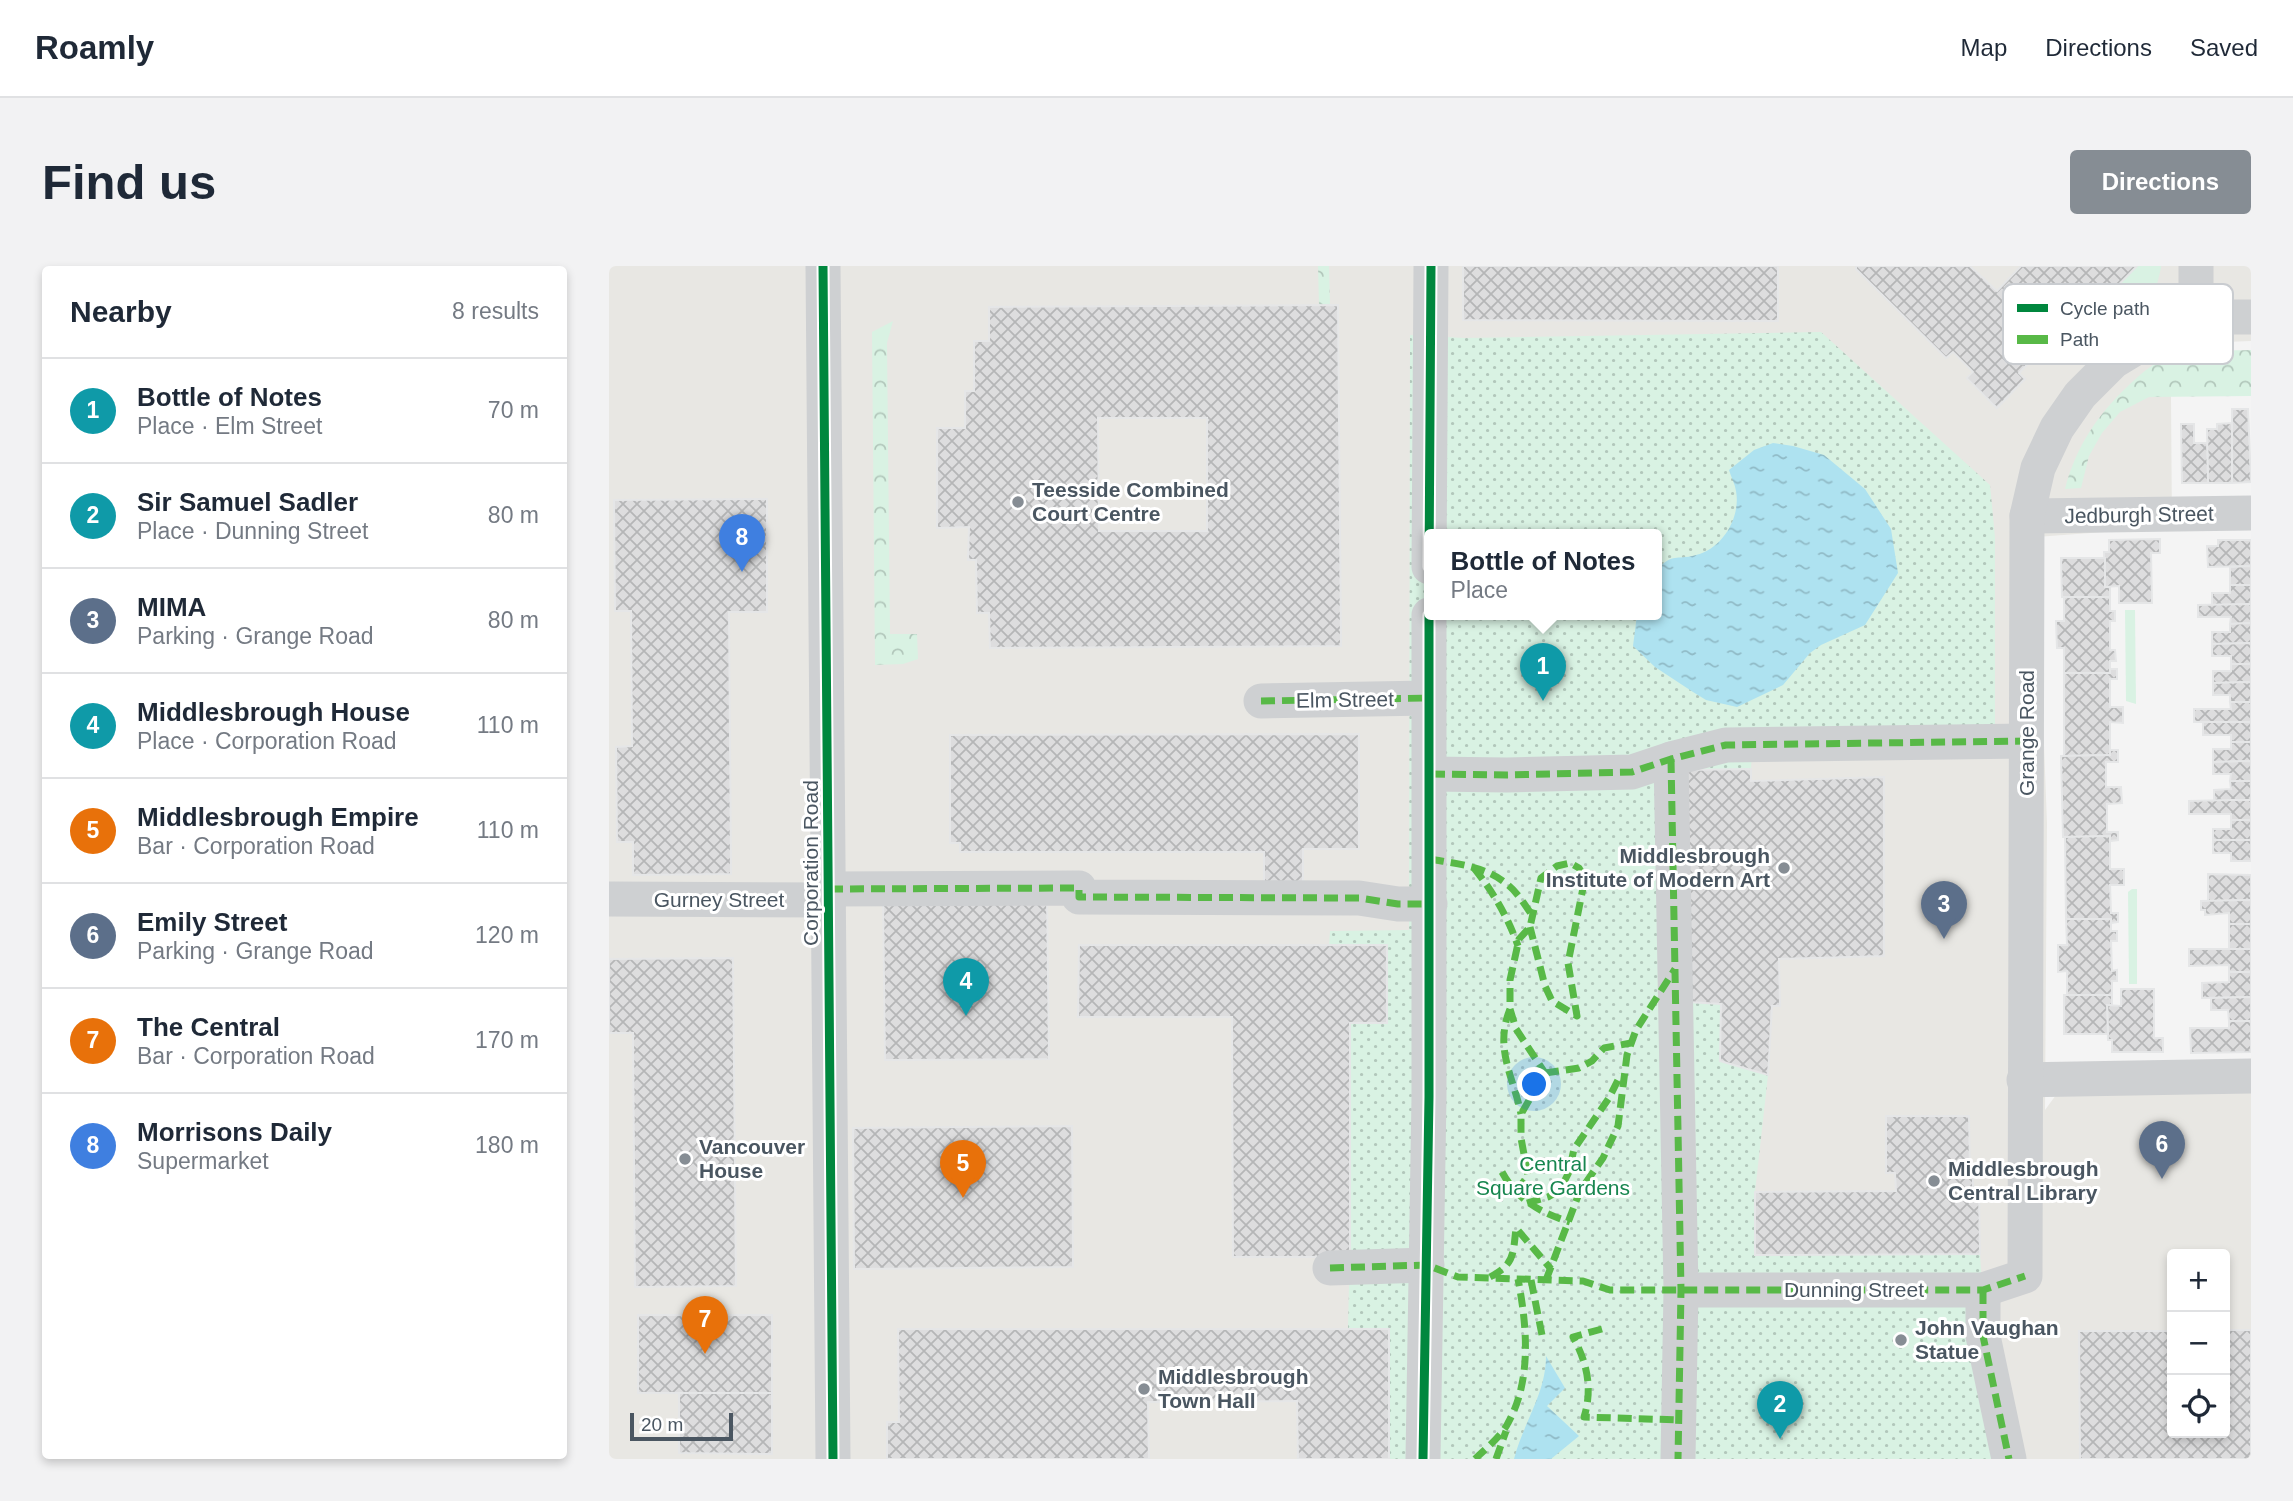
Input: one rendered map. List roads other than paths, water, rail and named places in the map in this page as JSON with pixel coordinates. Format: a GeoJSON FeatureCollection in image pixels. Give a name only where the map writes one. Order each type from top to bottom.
{"type":"FeatureCollection","features":[{"type":"Feature","properties":{"kind":"street","name":"Corporation Road"},"geometry":{"type":"LineString","coordinates":[[823,266],[833,1459]]}},
{"type":"Feature","properties":{"kind":"street"},"geometry":{"type":"LineString","coordinates":[[1429,529],[1431,266]]}},
{"type":"Feature","properties":{"kind":"street"},"geometry":{"type":"LineString","coordinates":[[2196,266],[2196,284]]}},
{"type":"Feature","properties":{"kind":"street"},"geometry":{"type":"LineString","coordinates":[[2233,317],[2251,317]]}},
{"type":"Feature","properties":{"kind":"street","name":"Grange Road"},"geometry":{"type":"LineString","coordinates":[[2025,1276],[2027,516],[2038,468],[2057,428],[2080,395],[2110,364]]}},
{"type":"Feature","properties":{"kind":"street","name":"Jedburgh Street"},"geometry":{"type":"LineString","coordinates":[[2027,516],[2251,513]]}},
{"type":"Feature","properties":{"kind":"street"},"geometry":{"type":"LineString","coordinates":[[1423,1459],[1431,774],[1429,620]]}},
{"type":"Feature","properties":{"kind":"street","name":"Elm Street"},"geometry":{"type":"LineString","coordinates":[[1261,701],[1429,698]]}},
{"type":"Feature","properties":{"kind":"street"},"geometry":{"type":"LineString","coordinates":[[1431,774],[1632,772],[1726,745],[2026,741]]}},
{"type":"Feature","properties":{"kind":"street"},"geometry":{"type":"LineString","coordinates":[[1671,759],[1681,1290],[1678,1459]]}},
{"type":"Feature","properties":{"kind":"street","name":"Gurney Street"},"geometry":{"type":"LineString","coordinates":[[609,899],[1079,888],[1079,897],[1359,898],[1398,904],[1430,904]]}},
{"type":"Feature","properties":{"kind":"street"},"geometry":{"type":"LineString","coordinates":[[2024,1080],[2251,1076]]}},
{"type":"Feature","properties":{"kind":"street"},"geometry":{"type":"LineString","coordinates":[[1330,1268],[1427,1265]]}},
{"type":"Feature","properties":{"kind":"street","name":"Dunning Street"},"geometry":{"type":"LineString","coordinates":[[1681,1290],[1983,1290],[2025,1276]]}},
{"type":"Feature","properties":{"kind":"street"},"geometry":{"type":"LineString","coordinates":[[1983,1290],[1983,1336],[2009,1459]]}},
{"type":"Feature","properties":{"kind":"water"},"geometry":{"type":"Polygon","coordinates":[[[1773,443],[1824,455],[1865,489],[1891,529],[1898,573],[1865,625],[1821,645],[1810,653],[1783,685],[1737,707],[1706,700],[1655,667],[1633,646],[1636,620],[1662,620],[1662,565],[1671,559],[1705,552],[1728,531],[1736,512],[1737,501],[1729,470],[1754,450],[1773,443]]]}},
{"type":"Feature","properties":{"kind":"water"},"geometry":{"type":"Polygon","coordinates":[[[1546,1356],[1565,1388],[1547,1406],[1579,1436],[1551,1459],[1514,1459],[1538,1396],[1546,1356]]]}},
{"type":"Feature","properties":{"kind":"place","name":"Teesside Combined Court Centre"},"geometry":{"type":"Point","coordinates":[1018,502]}},
{"type":"Feature","properties":{"kind":"place","name":"Morrisons Daily"},"geometry":{"type":"Point","coordinates":[742,572]}},
{"type":"Feature","properties":{"kind":"place","name":"Bottle of Notes"},"geometry":{"type":"Point","coordinates":[1543,701]}},
{"type":"Feature","properties":{"kind":"place","name":"Middlesbrough Institute of Modern Art"},"geometry":{"type":"Point","coordinates":[1784,868]}},
{"type":"Feature","properties":{"kind":"place","name":"MIMA"},"geometry":{"type":"Point","coordinates":[1944,939]}},
{"type":"Feature","properties":{"kind":"place","name":"Middlesbrough House"},"geometry":{"type":"Point","coordinates":[966,1016]}},
{"type":"Feature","properties":{"kind":"place","name":"Vancouver House"},"geometry":{"type":"Point","coordinates":[685,1159]}},
{"type":"Feature","properties":{"kind":"place","name":"Emily Street"},"geometry":{"type":"Point","coordinates":[2162,1179]}},
{"type":"Feature","properties":{"kind":"place","name":"Middlesbrough Central Library"},"geometry":{"type":"Point","coordinates":[1934,1181]}},
{"type":"Feature","properties":{"kind":"place","name":"Middlesbrough Empire"},"geometry":{"type":"Point","coordinates":[963,1198]}},
{"type":"Feature","properties":{"kind":"place","name":"John Vaughan Statue"},"geometry":{"type":"Point","coordinates":[1901,1340]}},
{"type":"Feature","properties":{"kind":"place","name":"The Central"},"geometry":{"type":"Point","coordinates":[705,1354]}},
{"type":"Feature","properties":{"kind":"place","name":"Middlesbrough Town Hall"},"geometry":{"type":"Point","coordinates":[1144,1389]}},
{"type":"Feature","properties":{"kind":"place","name":"Sir Samuel Sadler"},"geometry":{"type":"Point","coordinates":[1780,1439]}},
{"type":"Feature","properties":{"kind":"park label","name":"Central Square Gardens"},"geometry":{"type":"Point","coordinates":[1553,1176]}}]}
